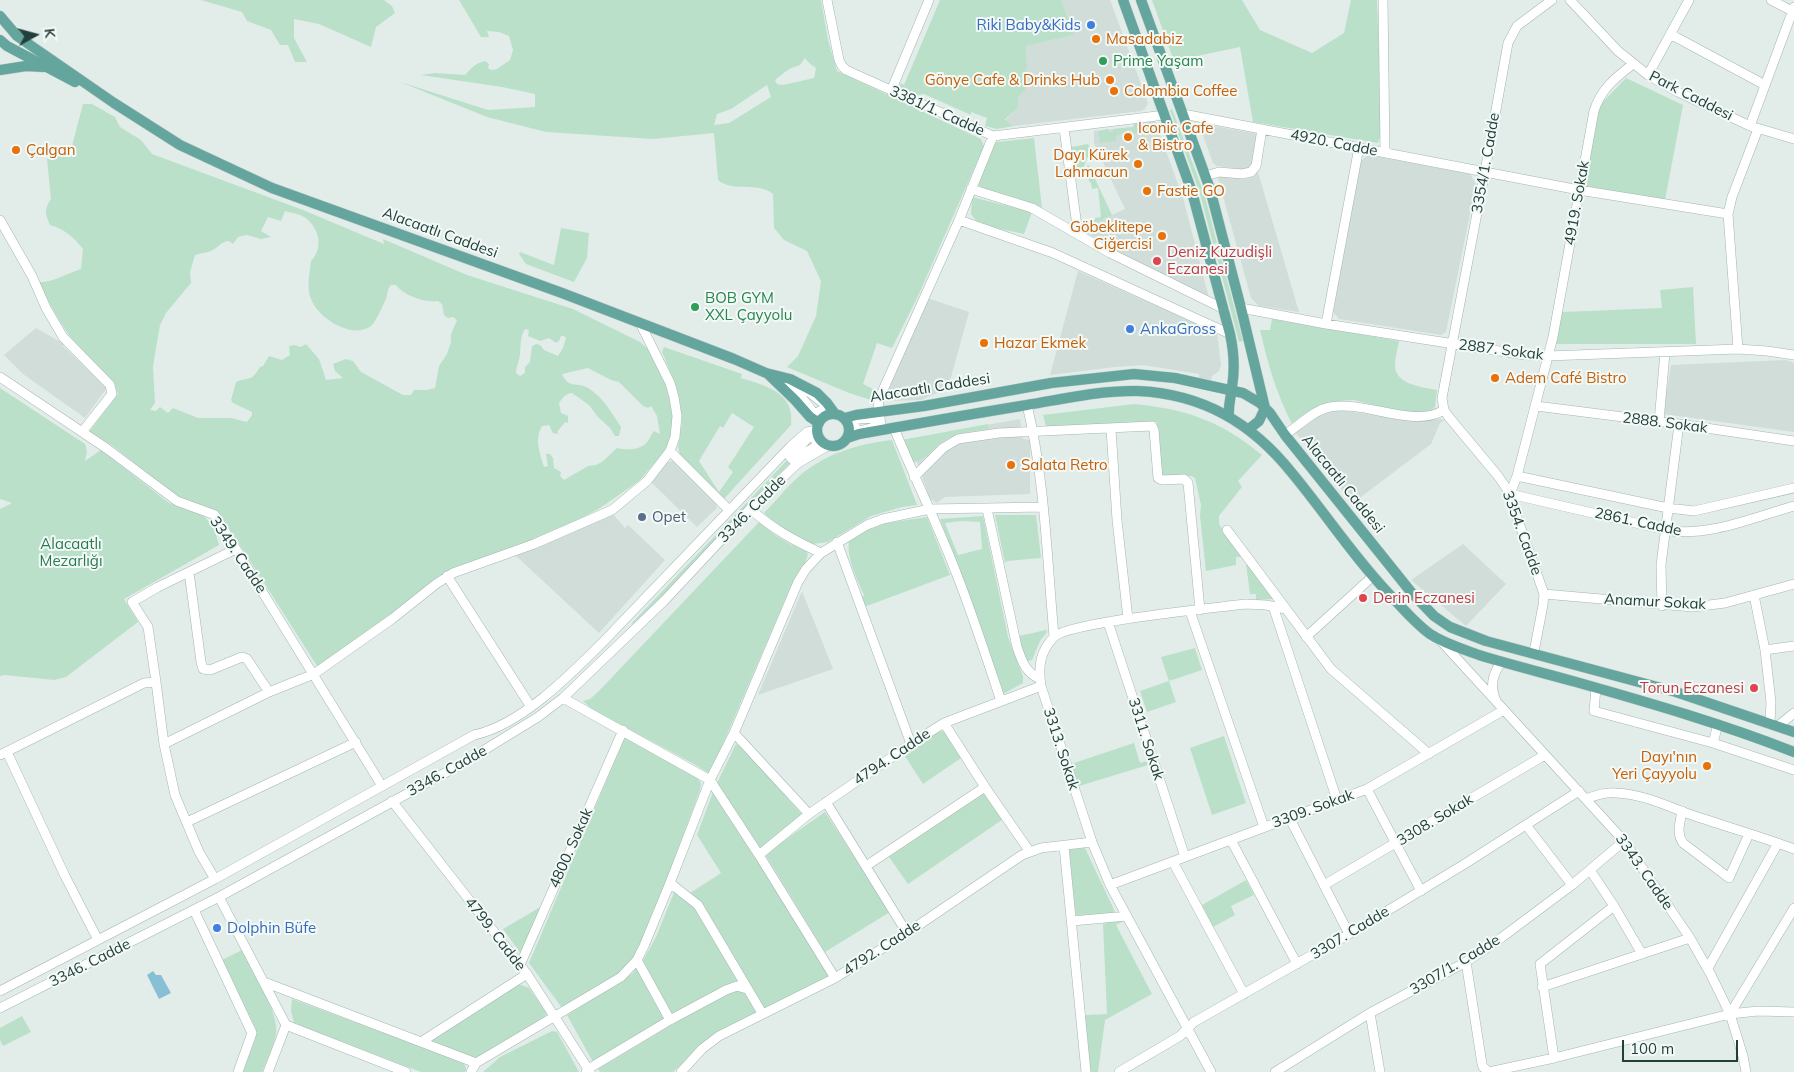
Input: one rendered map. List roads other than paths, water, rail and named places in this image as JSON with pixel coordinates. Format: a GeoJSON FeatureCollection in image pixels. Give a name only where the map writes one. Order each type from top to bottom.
{"type":"FeatureCollection","features":[{"type":"Feature","properties":{"kind":"main road"},"geometry":{"type":"LineString","coordinates":[[1123,0],[1192,192],[1224,309],[1234,360],[1228,416]]}},
{"type":"Feature","properties":{"kind":"main road"},"geometry":{"type":"LineString","coordinates":[[1128,14],[1143,4],[1206,176],[1266,408],[1259,421],[1250,429]]}},
{"type":"Feature","properties":{"kind":"main road"},"geometry":{"type":"LineString","coordinates":[[0,16],[14,32]]}},
{"type":"Feature","properties":{"kind":"main road","name":"Alacaatlı Caddesi"},"geometry":{"type":"LineString","coordinates":[[114,103],[2,44],[14,32],[114,103],[180,145],[272,188],[734,358],[766,373],[790,379],[817,393],[840,415],[924,406],[1051,383],[1121,374],[1175,378],[1232,390],[1251,397],[1266,408],[1284,435],[1404,583],[1434,616],[1450,627],[1467,634],[1669,690],[1794,732]]}},
{"type":"Feature","properties":{"kind":"main road"},"geometry":{"type":"LineString","coordinates":[[0,70],[26,66],[48,68]]}},
{"type":"Feature","properties":{"kind":"main road","name":"Alacaatlı Caddesi"},"geometry":{"type":"LineString","coordinates":[[766,373],[790,394],[810,417],[817,429]]}},
{"type":"Feature","properties":{"kind":"main road"},"geometry":{"type":"LineString","coordinates":[[847,438],[849,428],[840,415],[827,415],[817,429],[820,438],[829,445],[840,444],[847,438],[894,428],[1092,395],[1137,391],[1172,395],[1228,416],[1250,429],[1271,448],[1292,472],[1372,577],[1411,618],[1438,638],[1501,662],[1659,705],[1794,752]]}},
{"type":"Feature","properties":{"kind":"street","name":"3381/1. Cadde"},"geometry":{"type":"LineString","coordinates":[[827,0],[839,60],[842,66],[850,73],[993,136],[1165,115]]}},
{"type":"Feature","properties":{"kind":"street"},"geometry":{"type":"LineString","coordinates":[[891,91],[929,0]]}},
{"type":"Feature","properties":{"kind":"street"},"geometry":{"type":"LineString","coordinates":[[1383,0],[1385,152]]}},
{"type":"Feature","properties":{"kind":"street","name":"3354/1. Cadde"},"geometry":{"type":"LineString","coordinates":[[1452,344],[1508,43],[1517,26],[1552,0]]}},
{"type":"Feature","properties":{"kind":"street","name":"Park Caddesi"},"geometry":{"type":"LineString","coordinates":[[1570,0],[1618,51],[1648,75],[1678,92],[1754,127],[1794,139]]}},
{"type":"Feature","properties":{"kind":"street"},"geometry":{"type":"LineString","coordinates":[[1648,75],[1689,0]]}},
{"type":"Feature","properties":{"kind":"street"},"geometry":{"type":"LineString","coordinates":[[1738,349],[1728,214],[1765,86],[1793,10],[1771,0]]}},
{"type":"Feature","properties":{"kind":"street"},"geometry":{"type":"LineString","coordinates":[[1670,34],[1765,86]]}},
{"type":"Feature","properties":{"kind":"street","name":"4919. Sokak"},"geometry":{"type":"LineString","coordinates":[[1510,494],[1518,476],[1552,337],[1594,110],[1597,101],[1608,84],[1633,64]]}},
{"type":"Feature","properties":{"kind":"street","name":"4920. Cadde"},"geometry":{"type":"LineString","coordinates":[[1184,114],[1579,190],[1728,214]]}},
{"type":"Feature","properties":{"kind":"street"},"geometry":{"type":"LineString","coordinates":[[1064,128],[1078,234]]}},
{"type":"Feature","properties":{"kind":"street"},"geometry":{"type":"LineString","coordinates":[[1206,176],[1219,172],[1242,174],[1251,172],[1256,166],[1262,129]]}},
{"type":"Feature","properties":{"kind":"street"},"geometry":{"type":"LineString","coordinates":[[878,412],[879,399],[959,220],[993,136]]}},
{"type":"Feature","properties":{"kind":"street"},"geometry":{"type":"LineString","coordinates":[[1326,324],[1359,147]]}},
{"type":"Feature","properties":{"kind":"street"},"geometry":{"type":"LineString","coordinates":[[971,189],[1032,208],[1110,254],[1224,309]]}},
{"type":"Feature","properties":{"kind":"street"},"geometry":{"type":"LineString","coordinates":[[0,220],[32,276],[46,308],[63,337],[110,385],[112,394],[82,432]]}},
{"type":"Feature","properties":{"kind":"street"},"geometry":{"type":"LineString","coordinates":[[959,220],[1053,253],[1230,334]]}},
{"type":"Feature","properties":{"kind":"street","name":"2887. Sokak"},"geometry":{"type":"LineString","coordinates":[[1241,308],[1326,324],[1517,354],[1547,356],[1738,349],[1794,355]]}},
{"type":"Feature","properties":{"kind":"street"},"geometry":{"type":"LineString","coordinates":[[164,744],[269,692],[314,674],[392,619],[447,576],[534,544],[612,510],[647,481],[670,452],[675,437],[677,416],[674,397],[664,370],[640,323]]}},
{"type":"Feature","properties":{"kind":"street"},"geometry":{"type":"LineString","coordinates":[[1284,435],[1315,414],[1330,407],[1357,408],[1421,417],[1432,416],[1444,410],[1442,398],[1452,344]]}},
{"type":"Feature","properties":{"kind":"street"},"geometry":{"type":"LineString","coordinates":[[1659,422],[1665,352]]}},
{"type":"Feature","properties":{"kind":"street","name":"3349. Cadde"},"geometry":{"type":"LineString","coordinates":[[0,377],[82,432],[176,501],[215,515],[382,786]]}},
{"type":"Feature","properties":{"kind":"street"},"geometry":{"type":"LineString","coordinates":[[782,379],[799,386],[840,415],[814,414],[798,393],[780,381],[782,379]]}},
{"type":"Feature","properties":{"kind":"street"},"geometry":{"type":"LineString","coordinates":[[1027,405],[1034,433],[1054,636],[1061,632],[1089,624],[1245,604],[1286,609]]}},
{"type":"Feature","properties":{"kind":"street","name":"2888. Sokak"},"geometry":{"type":"LineString","coordinates":[[1536,406],[1794,441]]}},
{"type":"Feature","properties":{"kind":"street","name":"3354. Cadde"},"geometry":{"type":"LineString","coordinates":[[1444,410],[1501,480],[1510,494],[1544,594],[1534,652]]}},
{"type":"Feature","properties":{"kind":"street"},"geometry":{"type":"LineString","coordinates":[[1662,606],[1661,565],[1679,424]]}},
{"type":"Feature","properties":{"kind":"street"},"geometry":{"type":"LineString","coordinates":[[914,477],[943,448],[958,439],[999,434],[1152,426],[1154,430],[1158,478],[1160,480],[1184,479],[1188,481],[1200,610]]}},
{"type":"Feature","properties":{"kind":"street"},"geometry":{"type":"LineString","coordinates":[[894,428],[958,576],[1001,701]]}},
{"type":"Feature","properties":{"kind":"street","name":"3346. Cadde"},"geometry":{"type":"LineString","coordinates":[[0,991],[215,879],[474,735],[490,732],[532,707],[575,670],[791,446],[807,432],[817,429]]}},
{"type":"Feature","properties":{"kind":"street"},"geometry":{"type":"LineString","coordinates":[[1111,429],[1116,520],[1128,619]]}},
{"type":"Feature","properties":{"kind":"street","name":"3346. Cadde"},"geometry":{"type":"LineString","coordinates":[[0,1008],[219,897],[484,751],[538,717],[563,698],[664,601],[750,509],[798,463],[829,445]]}},
{"type":"Feature","properties":{"kind":"street"},"geometry":{"type":"LineString","coordinates":[[670,452],[729,510]]}},
{"type":"Feature","properties":{"kind":"street","name":"2861. Cadde"},"geometry":{"type":"LineString","coordinates":[[1518,476],[1668,508],[1694,511],[1794,488]]}},
{"type":"Feature","properties":{"kind":"street","name":"2861. Cadde"},"geometry":{"type":"LineString","coordinates":[[1510,494],[1666,530],[1688,533],[1700,532],[1794,506]]}},
{"type":"Feature","properties":{"kind":"street"},"geometry":{"type":"LineString","coordinates":[[471,1072],[476,1063],[621,977],[637,960],[670,883],[710,780],[734,733],[798,582],[806,569],[821,553],[867,525],[883,519],[930,509],[1042,507]]}},
{"type":"Feature","properties":{"kind":"street"},"geometry":{"type":"LineString","coordinates":[[750,509],[773,528],[821,553]]}},
{"type":"Feature","properties":{"kind":"street"},"geometry":{"type":"LineString","coordinates":[[987,509],[1017,647],[1028,672],[1040,682]]}},
{"type":"Feature","properties":{"kind":"street"},"geometry":{"type":"LineString","coordinates":[[1227,530],[1331,669],[1429,754]]}},
{"type":"Feature","properties":{"kind":"street"},"geometry":{"type":"LineString","coordinates":[[837,542],[911,744]]}},
{"type":"Feature","properties":{"kind":"street"},"geometry":{"type":"LineString","coordinates":[[215,879],[199,852],[175,795],[164,744],[148,627],[132,602],[236,549]]}},
{"type":"Feature","properties":{"kind":"street"},"geometry":{"type":"LineString","coordinates":[[189,572],[200,662],[203,669],[210,670],[242,657],[247,659],[269,692]]}},
{"type":"Feature","properties":{"kind":"street"},"geometry":{"type":"LineString","coordinates":[[447,576],[532,707]]}},
{"type":"Feature","properties":{"kind":"street"},"geometry":{"type":"LineString","coordinates":[[1306,637],[1372,577]]}},
{"type":"Feature","properties":{"kind":"street","name":"Anamur Sokak"},"geometry":{"type":"LineString","coordinates":[[1544,594],[1662,606],[1703,607],[1794,584]]}},
{"type":"Feature","properties":{"kind":"street"},"geometry":{"type":"LineString","coordinates":[[1754,595],[1765,650],[1774,725],[1794,713]]}},
{"type":"Feature","properties":{"kind":"street"},"geometry":{"type":"LineString","coordinates":[[1273,606],[1338,800]]}},
{"type":"Feature","properties":{"kind":"street"},"geometry":{"type":"LineString","coordinates":[[1190,611],[1264,827]]}},
{"type":"Feature","properties":{"kind":"street","name":"3311. Sokak"},"geometry":{"type":"LineString","coordinates":[[1108,622],[1185,857]]}},
{"type":"Feature","properties":{"kind":"street","name":"3313. Sokak"},"geometry":{"type":"LineString","coordinates":[[1054,636],[1044,649],[1039,663],[1040,682],[1092,842],[1110,885],[1211,1072]]}},
{"type":"Feature","properties":{"kind":"street","name":"3343. Cadde"},"geometry":{"type":"LineString","coordinates":[[1438,638],[1489,696],[1624,841],[1690,938],[1708,968],[1730,1014],[1746,1072]]}},
{"type":"Feature","properties":{"kind":"street"},"geometry":{"type":"LineString","coordinates":[[1765,650],[1794,646]]}},
{"type":"Feature","properties":{"kind":"street"},"geometry":{"type":"LineString","coordinates":[[1496,702],[1492,680],[1501,662]]}},
{"type":"Feature","properties":{"kind":"street"},"geometry":{"type":"LineString","coordinates":[[98,940],[3,754],[144,683],[156,682]]}},
{"type":"Feature","properties":{"kind":"street","name":"4794. Cadde"},"geometry":{"type":"LineString","coordinates":[[759,855],[809,814],[944,723],[1001,701],[1040,682]]}},
{"type":"Feature","properties":{"kind":"street"},"geometry":{"type":"LineString","coordinates":[[1596,688],[1594,711],[1713,743],[1794,770]]}},
{"type":"Feature","properties":{"kind":"street"},"geometry":{"type":"LineString","coordinates":[[563,698],[710,780],[835,978]]}},
{"type":"Feature","properties":{"kind":"street","name":"3309. Sokak"},"geometry":{"type":"LineString","coordinates":[[1110,885],[1367,789],[1504,710]]}},
{"type":"Feature","properties":{"kind":"street"},"geometry":{"type":"LineString","coordinates":[[944,723],[1030,852]]}},
{"type":"Feature","properties":{"kind":"street"},"geometry":{"type":"LineString","coordinates":[[1713,743],[1718,724]]}},
{"type":"Feature","properties":{"kind":"street","name":"4800. Sokak"},"geometry":{"type":"LineString","coordinates":[[520,965],[623,730]]}},
{"type":"Feature","properties":{"kind":"street"},"geometry":{"type":"LineString","coordinates":[[734,733],[809,814]]}},
{"type":"Feature","properties":{"kind":"street"},"geometry":{"type":"LineString","coordinates":[[187,822],[356,742]]}},
{"type":"Feature","properties":{"kind":"street","name":"3308. Sokak"},"geometry":{"type":"LineString","coordinates":[[1324,885],[1545,755]]}},
{"type":"Feature","properties":{"kind":"street"},"geometry":{"type":"LineString","coordinates":[[866,866],[986,788]]}},
{"type":"Feature","properties":{"kind":"street"},"geometry":{"type":"LineString","coordinates":[[1367,789],[1421,891]]}},
{"type":"Feature","properties":{"kind":"street","name":"3307. Cadde"},"geometry":{"type":"LineString","coordinates":[[1119,1072],[1180,1036],[1194,1022],[1421,891],[1579,792]]}},
{"type":"Feature","properties":{"kind":"street"},"geometry":{"type":"LineString","coordinates":[[1586,799],[1604,793],[1616,793],[1654,800],[1794,849]]}},
{"type":"Feature","properties":{"kind":"street","name":"4799. Cadde"},"geometry":{"type":"LineString","coordinates":[[392,801],[527,974],[556,1017],[588,1071]]}},
{"type":"Feature","properties":{"kind":"street"},"geometry":{"type":"LineString","coordinates":[[826,802],[907,933]]}},
{"type":"Feature","properties":{"kind":"street"},"geometry":{"type":"LineString","coordinates":[[1682,811],[1679,835],[1683,843],[1729,878],[1749,834]]}},
{"type":"Feature","properties":{"kind":"street"},"geometry":{"type":"LineString","coordinates":[[1289,817],[1349,934]]}},
{"type":"Feature","properties":{"kind":"street"},"geometry":{"type":"LineString","coordinates":[[1526,825],[1572,884]]}},
{"type":"Feature","properties":{"kind":"street"},"geometry":{"type":"LineString","coordinates":[[1231,840],[1297,964]]}},
{"type":"Feature","properties":{"kind":"street","name":"3307/1. Cadde"},"geometry":{"type":"LineString","coordinates":[[1275,1072],[1370,1013],[1466,962],[1572,884],[1624,841]]}},
{"type":"Feature","properties":{"kind":"street","name":"4792. Cadde"},"geometry":{"type":"LineString","coordinates":[[681,1072],[702,1049],[719,1036],[835,978],[907,933],[1016,859],[1030,852],[1092,842]]}},
{"type":"Feature","properties":{"kind":"street"},"geometry":{"type":"LineString","coordinates":[[1708,968],[1778,843]]}},
{"type":"Feature","properties":{"kind":"street"},"geometry":{"type":"LineString","coordinates":[[1064,846],[1086,1072]]}},
{"type":"Feature","properties":{"kind":"street"},"geometry":{"type":"LineString","coordinates":[[1173,862],[1244,994]]}},
{"type":"Feature","properties":{"kind":"street"},"geometry":{"type":"LineString","coordinates":[[1590,870],[1642,954]]}},
{"type":"Feature","properties":{"kind":"street"},"geometry":{"type":"LineString","coordinates":[[670,883],[698,905],[762,1013]]}},
{"type":"Feature","properties":{"kind":"street"},"geometry":{"type":"LineString","coordinates":[[219,897],[286,1025],[406,1072]]}},
{"type":"Feature","properties":{"kind":"street"},"geometry":{"type":"LineString","coordinates":[[1554,1058],[1540,964],[1614,906]]}},
{"type":"Feature","properties":{"kind":"street"},"geometry":{"type":"LineString","coordinates":[[1730,1014],[1794,908]]}},
{"type":"Feature","properties":{"kind":"street"},"geometry":{"type":"LineString","coordinates":[[194,910],[252,1032],[238,1072]]}},
{"type":"Feature","properties":{"kind":"street"},"geometry":{"type":"LineString","coordinates":[[1072,920],[1127,916]]}},
{"type":"Feature","properties":{"kind":"street"},"geometry":{"type":"LineString","coordinates":[[1542,987],[1690,938]]}},
{"type":"Feature","properties":{"kind":"street"},"geometry":{"type":"LineString","coordinates":[[637,960],[670,1020]]}},
{"type":"Feature","properties":{"kind":"street"},"geometry":{"type":"LineString","coordinates":[[1466,962],[1482,1064],[1486,1070],[1494,1071],[1554,1058],[1730,1014],[1772,1011],[1794,1012]]}},
{"type":"Feature","properties":{"kind":"street"},"geometry":{"type":"LineString","coordinates":[[421,1042],[527,974]]}},
{"type":"Feature","properties":{"kind":"street"},"geometry":{"type":"LineString","coordinates":[[264,982],[476,1063]]}},
{"type":"Feature","properties":{"kind":"street"},"geometry":{"type":"LineString","coordinates":[[588,1071],[670,1020],[732,987],[737,986],[747,989]]}},
{"type":"Feature","properties":{"kind":"street"},"geometry":{"type":"LineString","coordinates":[[1370,1013],[1380,1072]]}},
{"type":"Feature","properties":{"kind":"street"},"geometry":{"type":"LineString","coordinates":[[268,1072],[286,1025]]}},
{"type":"Feature","properties":{"kind":"water"},"geometry":{"type":"Polygon","coordinates":[[[153,971],[156,975],[161,975],[171,993],[159,999],[147,975],[153,971]]]}},
{"type":"Feature","properties":{"kind":"place","name":"Riki Baby&Kids"},"geometry":{"type":"Point","coordinates":[1091,25]}},
{"type":"Feature","properties":{"kind":"place","name":"Masadabiz"},"geometry":{"type":"Point","coordinates":[1096,39]}},
{"type":"Feature","properties":{"kind":"place","name":"Prime Yaşam"},"geometry":{"type":"Point","coordinates":[1103,61]}},
{"type":"Feature","properties":{"kind":"place","name":"Gönye Cafe & Drinks Hub"},"geometry":{"type":"Point","coordinates":[1110,80]}},
{"type":"Feature","properties":{"kind":"place","name":"Colombia Coffee"},"geometry":{"type":"Point","coordinates":[1114,91]}},
{"type":"Feature","properties":{"kind":"place","name":"Iconic Cafe & Bistro"},"geometry":{"type":"Point","coordinates":[1128,137]}},
{"type":"Feature","properties":{"kind":"place","name":"Çalgan"},"geometry":{"type":"Point","coordinates":[16,150]}},
{"type":"Feature","properties":{"kind":"place","name":"Dayı Kürek Lahmacun"},"geometry":{"type":"Point","coordinates":[1138,164]}},
{"type":"Feature","properties":{"kind":"place","name":"Fastie GO"},"geometry":{"type":"Point","coordinates":[1147,191]}},
{"type":"Feature","properties":{"kind":"place","name":"Göbeklitepe Ciğercisi"},"geometry":{"type":"Point","coordinates":[1162,236]}},
{"type":"Feature","properties":{"kind":"place","name":"Deniz Kuzudişli Eczanesi"},"geometry":{"type":"Point","coordinates":[1157,261]}},
{"type":"Feature","properties":{"kind":"place","name":"BOB GYM XXL Çayyolu"},"geometry":{"type":"Point","coordinates":[695,307]}},
{"type":"Feature","properties":{"kind":"place","name":"AnkaGross"},"geometry":{"type":"Point","coordinates":[1130,329]}},
{"type":"Feature","properties":{"kind":"place","name":"Hazar Ekmek"},"geometry":{"type":"Point","coordinates":[984,343]}},
{"type":"Feature","properties":{"kind":"place","name":"Adem Café Bistro"},"geometry":{"type":"Point","coordinates":[1495,378]}},
{"type":"Feature","properties":{"kind":"place","name":"Salata Retro"},"geometry":{"type":"Point","coordinates":[1011,465]}},
{"type":"Feature","properties":{"kind":"place","name":"Opet"},"geometry":{"type":"Point","coordinates":[642,517]}},
{"type":"Feature","properties":{"kind":"place","name":"Derin Eczanesi"},"geometry":{"type":"Point","coordinates":[1363,598]}},
{"type":"Feature","properties":{"kind":"place","name":"Torun Eczanesi"},"geometry":{"type":"Point","coordinates":[1754,688]}},
{"type":"Feature","properties":{"kind":"place","name":"Dayı'nın Yeri Çayyolu"},"geometry":{"type":"Point","coordinates":[1707,766]}},
{"type":"Feature","properties":{"kind":"place","name":"Dolphin Büfe"},"geometry":{"type":"Point","coordinates":[217,928]}},
{"type":"Feature","properties":{"kind":"park label","name":"Alacaatlı Mezarlığı"},"geometry":{"type":"Point","coordinates":[71,552]}}]}
